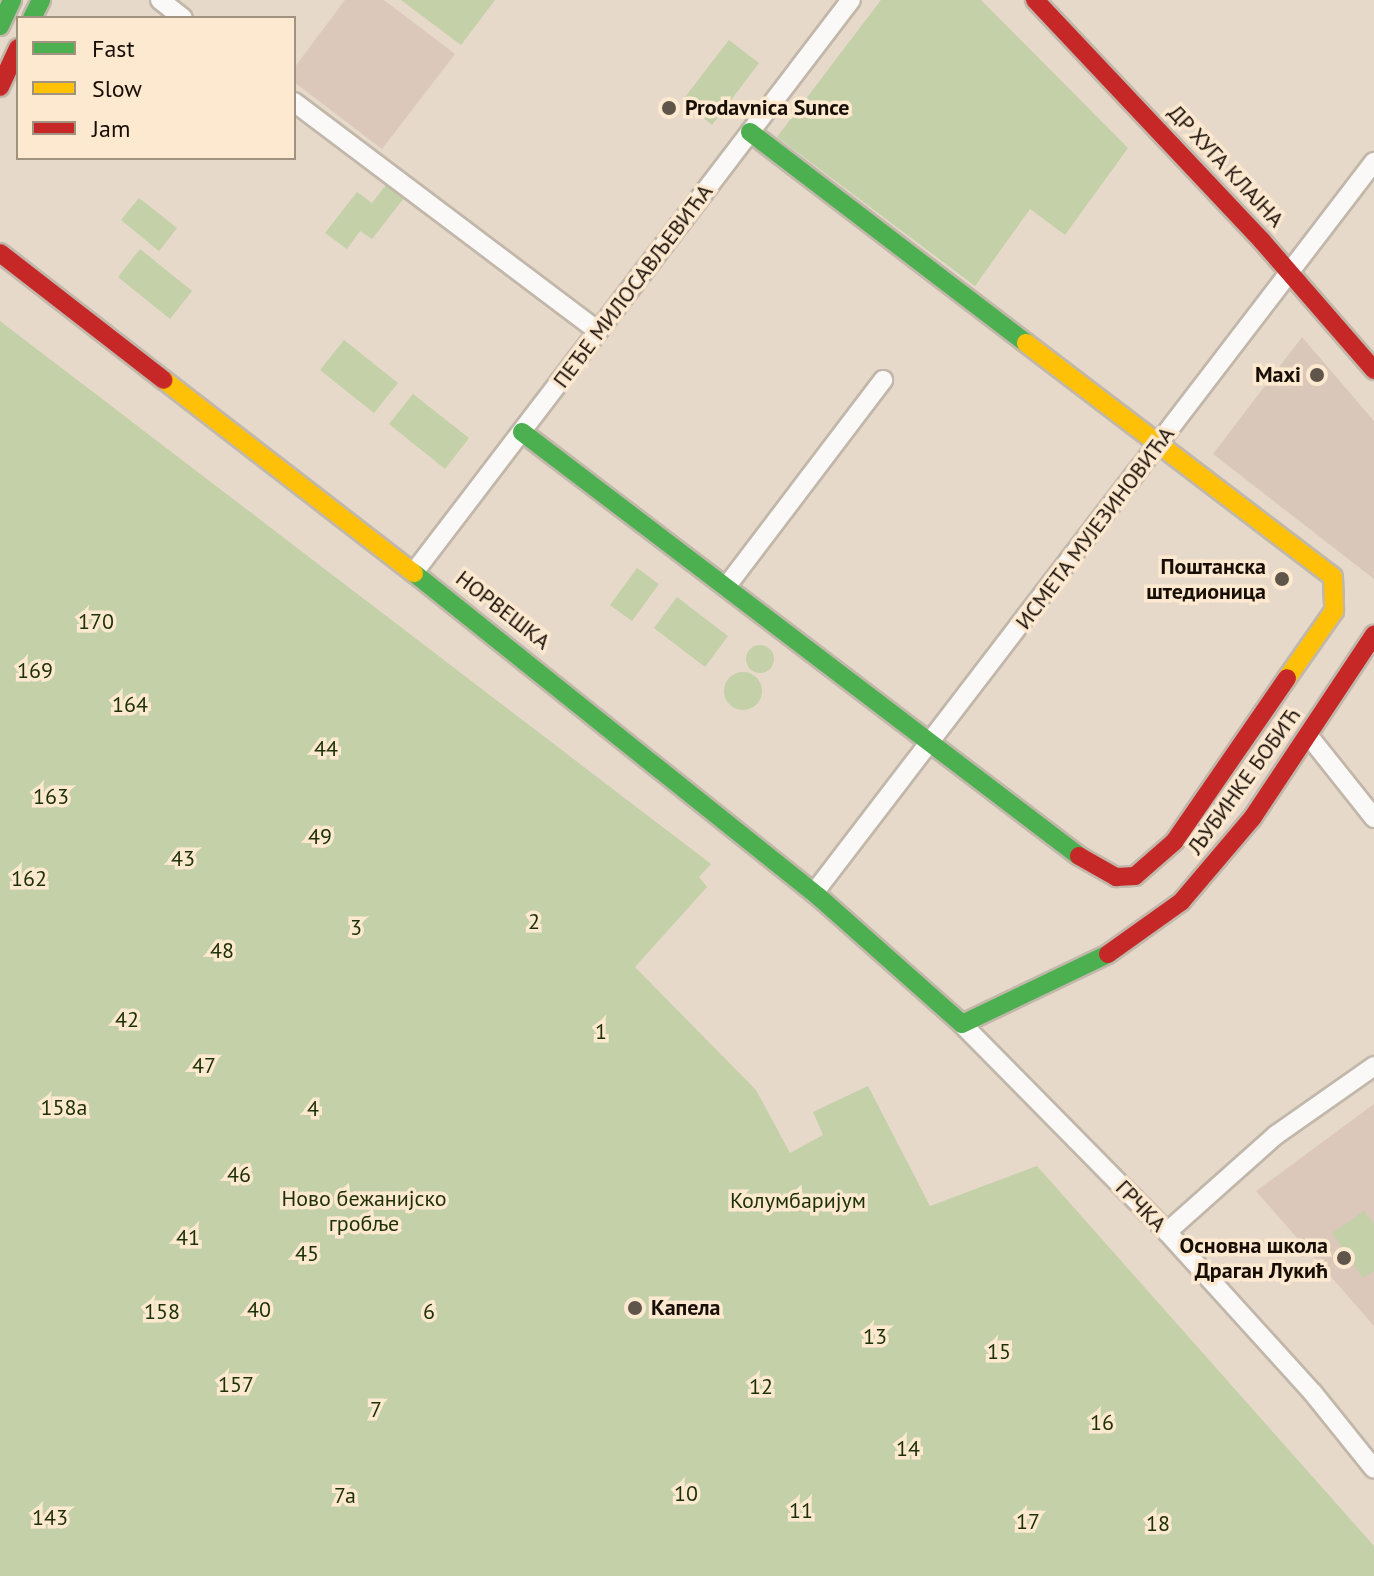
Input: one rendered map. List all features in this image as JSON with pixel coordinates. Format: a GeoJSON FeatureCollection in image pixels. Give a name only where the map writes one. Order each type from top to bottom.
{"type":"FeatureCollection","features":[{"type":"Feature","properties":{"kind":"main road"},"geometry":{"type":"LineString","coordinates":[[0,26],[12,0]]}},
{"type":"Feature","properties":{"kind":"main road","name":"ДР ХУГА КЛАЈНА"},"geometry":{"type":"LineString","coordinates":[[1035,0],[1290,273],[1374,370]]}},
{"type":"Feature","properties":{"kind":"main road"},"geometry":{"type":"LineString","coordinates":[[0,87],[16,52]]}},
{"type":"Feature","properties":{"kind":"main road"},"geometry":{"type":"LineString","coordinates":[[522,432],[1107,875],[1125,878],[1145,871],[1174,842],[1334,611],[1337,587],[1318,564],[750,132]]}},
{"type":"Feature","properties":{"kind":"main road","name":"НОРВЕШКА"},"geometry":{"type":"LineString","coordinates":[[0,253],[415,571],[814,893],[962,1024]]}},
{"type":"Feature","properties":{"kind":"main road","name":"ЉУБИНКЕ БОБИЋ"},"geometry":{"type":"LineString","coordinates":[[962,1024],[1102,959],[1156,923],[1234,841],[1374,635]]}},
{"type":"Feature","properties":{"kind":"street"},"geometry":{"type":"LineString","coordinates":[[160,0],[180,16]]}},
{"type":"Feature","properties":{"kind":"street","name":"ПЕЂЕ МИЛОСАВЉЕВИЋА"},"geometry":{"type":"LineString","coordinates":[[415,571],[851,0]]}},
{"type":"Feature","properties":{"kind":"street"},"geometry":{"type":"LineString","coordinates":[[296,104],[598,331]]}},
{"type":"Feature","properties":{"kind":"street","name":"ИСМЕТА МУЈЕЗИНОВИЋА"},"geometry":{"type":"LineString","coordinates":[[814,893],[932,744],[1374,162]]}},
{"type":"Feature","properties":{"kind":"street"},"geometry":{"type":"LineString","coordinates":[[726,587],[883,380]]}},
{"type":"Feature","properties":{"kind":"street"},"geometry":{"type":"LineString","coordinates":[[1308,735],[1374,818]]}},
{"type":"Feature","properties":{"kind":"street","name":"ГРЧКА"},"geometry":{"type":"LineString","coordinates":[[962,1024],[1167,1232],[1313,1393],[1374,1469]]}},
{"type":"Feature","properties":{"kind":"street"},"geometry":{"type":"LineString","coordinates":[[1167,1232],[1276,1135],[1374,1066]]}},
{"type":"Feature","properties":{"kind":"shaded area"},"geometry":{"type":"Polygon","coordinates":[[[345,0],[384,0],[455,54],[382,149],[296,84],[296,65],[345,0]]]}},
{"type":"Feature","properties":{"kind":"shaded area"},"geometry":{"type":"Polygon","coordinates":[[[1302,337],[1374,421],[1374,579],[1213,454],[1302,337]]]}},
{"type":"Feature","properties":{"kind":"shaded area","name":"Основна школа Драган Лукић"},"geometry":{"type":"Polygon","coordinates":[[[1374,1104],[1374,1326],[1256,1191],[1374,1104]]]}},
{"type":"Feature","properties":{"kind":"green space"},"geometry":{"type":"Polygon","coordinates":[[[401,0],[495,0],[461,45],[401,0]]]}},
{"type":"Feature","properties":{"kind":"green space"},"geometry":{"type":"Polygon","coordinates":[[[881,0],[981,0],[1128,148],[1065,235],[1030,209],[975,286],[777,137],[881,0]]]}},
{"type":"Feature","properties":{"kind":"green space"},"geometry":{"type":"Polygon","coordinates":[[[729,40],[759,63],[712,125],[682,101],[729,40]]]}},
{"type":"Feature","properties":{"kind":"green space"},"geometry":{"type":"Polygon","coordinates":[[[386,185],[404,198],[372,239],[360,231],[347,249],[325,233],[357,192],[372,203],[386,185]]]}},
{"type":"Feature","properties":{"kind":"green space"},"geometry":{"type":"Polygon","coordinates":[[[139,198],[177,228],[159,251],[121,220],[139,198]]]}},
{"type":"Feature","properties":{"kind":"green space"},"geometry":{"type":"Polygon","coordinates":[[[140,249],[192,291],[170,319],[118,277],[140,249]]]}},
{"type":"Feature","properties":{"kind":"green space","name":"Ново бежанијско гробље"},"geometry":{"type":"Polygon","coordinates":[[[0,321],[711,864],[699,877],[707,887],[635,967],[756,1090],[790,1153],[823,1135],[813,1112],[868,1086],[930,1206],[1037,1166],[1374,1546],[1374,1576],[0,1576],[0,321]]]}},
{"type":"Feature","properties":{"kind":"green space"},"geometry":{"type":"Polygon","coordinates":[[[344,340],[398,383],[374,413],[320,370],[344,340]]]}},
{"type":"Feature","properties":{"kind":"green space"},"geometry":{"type":"Polygon","coordinates":[[[413,394],[469,438],[445,469],[389,424],[413,394]]]}},
{"type":"Feature","properties":{"kind":"green space"},"geometry":{"type":"Polygon","coordinates":[[[637,568],[659,584],[632,621],[610,605],[637,568]]]}},
{"type":"Feature","properties":{"kind":"green space"},"geometry":{"type":"Polygon","coordinates":[[[677,597],[728,636],[705,667],[654,628],[677,597]]]}},
{"type":"Feature","properties":{"kind":"green space"},"geometry":{"type":"Polygon","coordinates":[[[760,645],[770,649],[774,659],[770,669],[760,673],[750,669],[746,659],[750,649],[760,645]]]}},
{"type":"Feature","properties":{"kind":"green space"},"geometry":{"type":"Polygon","coordinates":[[[743,672],[756,678],[762,691],[756,704],[743,710],[730,704],[724,691],[730,678],[743,672]]]}},
{"type":"Feature","properties":{"kind":"green space"},"geometry":{"type":"Polygon","coordinates":[[[1364,1211],[1374,1224],[1374,1271],[1363,1278],[1332,1233],[1364,1211]]]}},
{"type":"Feature","properties":{"kind":"traffic: fast"},"geometry":{"type":"LineString","coordinates":[[0,26],[12,0]]}},
{"type":"Feature","properties":{"kind":"traffic: fast"},"geometry":{"type":"LineString","coordinates":[[33,16],[41,0]]}},
{"type":"Feature","properties":{"kind":"traffic: fast"},"geometry":{"type":"LineString","coordinates":[[750,132],[1026,343]]}},
{"type":"Feature","properties":{"kind":"traffic: fast"},"geometry":{"type":"LineString","coordinates":[[522,432],[1079,856]]}},
{"type":"Feature","properties":{"kind":"traffic: fast"},"geometry":{"type":"LineString","coordinates":[[414,573],[819,897],[962,1024],[1108,954]]}},
{"type":"Feature","properties":{"kind":"traffic: slow"},"geometry":{"type":"LineString","coordinates":[[1026,343],[1333,577],[1334,611],[1287,678]]}},
{"type":"Feature","properties":{"kind":"traffic: slow"},"geometry":{"type":"LineString","coordinates":[[164,380],[414,573]]}},
{"type":"Feature","properties":{"kind":"traffic: jam"},"geometry":{"type":"LineString","coordinates":[[1035,0],[1262,241],[1374,370]]}},
{"type":"Feature","properties":{"kind":"traffic: jam"},"geometry":{"type":"LineString","coordinates":[[0,87],[16,52]]}},
{"type":"Feature","properties":{"kind":"traffic: jam"},"geometry":{"type":"LineString","coordinates":[[0,253],[164,380]]}},
{"type":"Feature","properties":{"kind":"traffic: jam"},"geometry":{"type":"LineString","coordinates":[[1108,954],[1181,902],[1253,817],[1374,635]]}},
{"type":"Feature","properties":{"kind":"traffic: jam"},"geometry":{"type":"LineString","coordinates":[[1079,856],[1116,877],[1135,876],[1174,842],[1287,678]]}},
{"type":"Feature","properties":{"kind":"place","name":"Prodavnica Sunce"},"geometry":{"type":"Point","coordinates":[669,108]}},
{"type":"Feature","properties":{"kind":"place","name":"Maxi"},"geometry":{"type":"Point","coordinates":[1317,375]}},
{"type":"Feature","properties":{"kind":"place","name":"Поштанска штедионица"},"geometry":{"type":"Point","coordinates":[1282,579]}},
{"type":"Feature","properties":{"kind":"place","name":"Основна школа Драган Лукић"},"geometry":{"type":"Point","coordinates":[1344,1258]}},
{"type":"Feature","properties":{"kind":"place","name":"Капела"},"geometry":{"type":"Point","coordinates":[635,1308]}},
{"type":"Feature","properties":{"kind":"park label","name":"170"},"geometry":{"type":"Point","coordinates":[96,622]}},
{"type":"Feature","properties":{"kind":"park label","name":"169"},"geometry":{"type":"Point","coordinates":[35,671]}},
{"type":"Feature","properties":{"kind":"park label","name":"164"},"geometry":{"type":"Point","coordinates":[130,705]}},
{"type":"Feature","properties":{"kind":"park label","name":"44"},"geometry":{"type":"Point","coordinates":[326,749]}},
{"type":"Feature","properties":{"kind":"park label","name":"163"},"geometry":{"type":"Point","coordinates":[51,797]}},
{"type":"Feature","properties":{"kind":"park label","name":"49"},"geometry":{"type":"Point","coordinates":[320,837]}},
{"type":"Feature","properties":{"kind":"park label","name":"43"},"geometry":{"type":"Point","coordinates":[183,859]}},
{"type":"Feature","properties":{"kind":"park label","name":"162"},"geometry":{"type":"Point","coordinates":[29,879]}},
{"type":"Feature","properties":{"kind":"park label","name":"2"},"geometry":{"type":"Point","coordinates":[534,922]}},
{"type":"Feature","properties":{"kind":"park label","name":"3"},"geometry":{"type":"Point","coordinates":[356,928]}},
{"type":"Feature","properties":{"kind":"park label","name":"48"},"geometry":{"type":"Point","coordinates":[222,951]}},
{"type":"Feature","properties":{"kind":"park label","name":"42"},"geometry":{"type":"Point","coordinates":[127,1020]}},
{"type":"Feature","properties":{"kind":"park label","name":"1"},"geometry":{"type":"Point","coordinates":[601,1032]}},
{"type":"Feature","properties":{"kind":"park label","name":"47"},"geometry":{"type":"Point","coordinates":[204,1066]}},
{"type":"Feature","properties":{"kind":"park label","name":"158a"},"geometry":{"type":"Point","coordinates":[64,1108]}},
{"type":"Feature","properties":{"kind":"park label","name":"4"},"geometry":{"type":"Point","coordinates":[313,1109]}},
{"type":"Feature","properties":{"kind":"park label","name":"46"},"geometry":{"type":"Point","coordinates":[239,1175]}},
{"type":"Feature","properties":{"kind":"park label","name":"Колумбаријум"},"geometry":{"type":"Point","coordinates":[798,1201]}},
{"type":"Feature","properties":{"kind":"park label","name":"41"},"geometry":{"type":"Point","coordinates":[188,1238]}},
{"type":"Feature","properties":{"kind":"park label","name":"45"},"geometry":{"type":"Point","coordinates":[307,1254]}},
{"type":"Feature","properties":{"kind":"park label","name":"40"},"geometry":{"type":"Point","coordinates":[259,1310]}},
{"type":"Feature","properties":{"kind":"park label","name":"158"},"geometry":{"type":"Point","coordinates":[162,1312]}},
{"type":"Feature","properties":{"kind":"park label","name":"6"},"geometry":{"type":"Point","coordinates":[429,1312]}},
{"type":"Feature","properties":{"kind":"park label","name":"13"},"geometry":{"type":"Point","coordinates":[875,1337]}},
{"type":"Feature","properties":{"kind":"park label","name":"15"},"geometry":{"type":"Point","coordinates":[999,1352]}},
{"type":"Feature","properties":{"kind":"park label","name":"157"},"geometry":{"type":"Point","coordinates":[236,1385]}},
{"type":"Feature","properties":{"kind":"park label","name":"12"},"geometry":{"type":"Point","coordinates":[761,1387]}},
{"type":"Feature","properties":{"kind":"park label","name":"7"},"geometry":{"type":"Point","coordinates":[376,1410]}},
{"type":"Feature","properties":{"kind":"park label","name":"16"},"geometry":{"type":"Point","coordinates":[1102,1423]}},
{"type":"Feature","properties":{"kind":"park label","name":"14"},"geometry":{"type":"Point","coordinates":[908,1449]}},
{"type":"Feature","properties":{"kind":"park label","name":"10"},"geometry":{"type":"Point","coordinates":[686,1494]}},
{"type":"Feature","properties":{"kind":"park label","name":"7a"},"geometry":{"type":"Point","coordinates":[345,1496]}},
{"type":"Feature","properties":{"kind":"park label","name":"11"},"geometry":{"type":"Point","coordinates":[801,1511]}},
{"type":"Feature","properties":{"kind":"park label","name":"143"},"geometry":{"type":"Point","coordinates":[50,1518]}},
{"type":"Feature","properties":{"kind":"park label","name":"17"},"geometry":{"type":"Point","coordinates":[1028,1522]}},
{"type":"Feature","properties":{"kind":"park label","name":"18"},"geometry":{"type":"Point","coordinates":[1158,1524]}}]}
